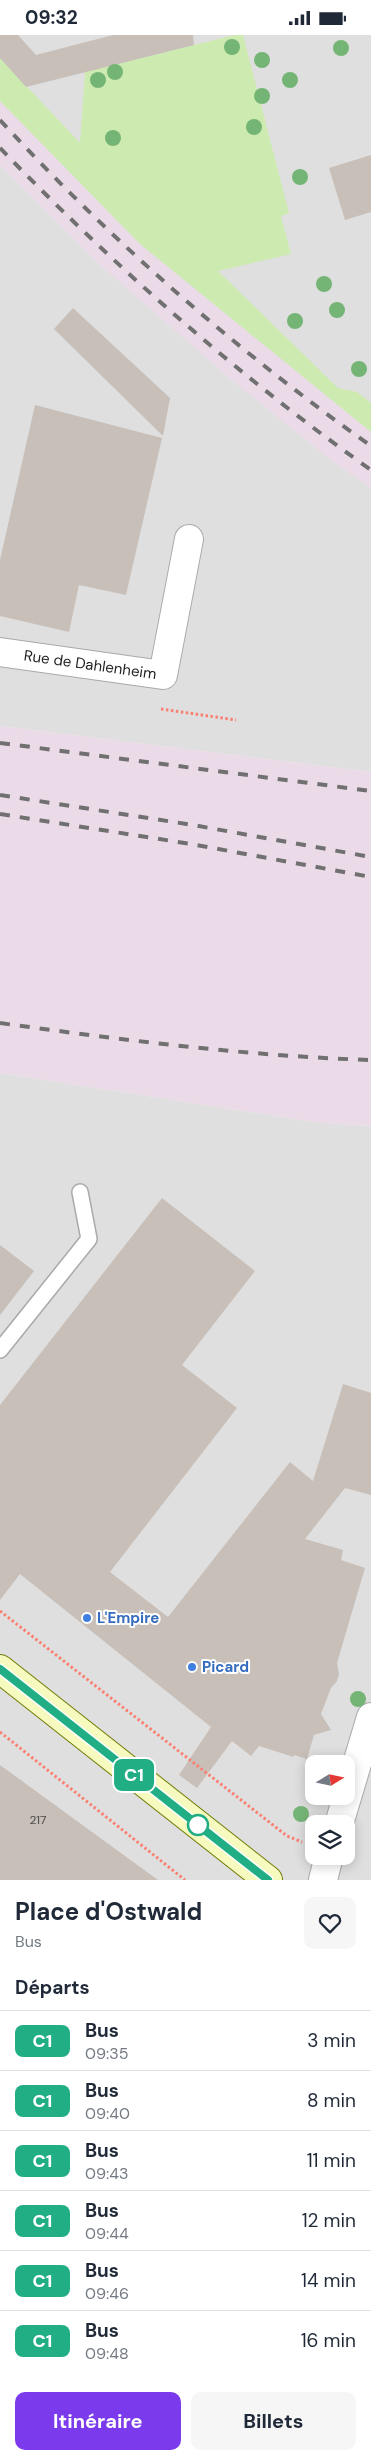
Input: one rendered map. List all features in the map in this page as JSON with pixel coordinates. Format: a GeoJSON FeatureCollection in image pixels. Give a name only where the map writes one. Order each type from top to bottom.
{"type":"FeatureCollection","features":[{"type":"Feature","properties":{"kind":"main road"},"geometry":{"type":"LineString","coordinates":[[0,1669],[268,1880]]}},
{"type":"Feature","properties":{"kind":"street","name":"Rue de Dahlenheim"},"geometry":{"type":"LineString","coordinates":[[0,652],[163,675],[189,539]]}},
{"type":"Feature","properties":{"kind":"street"},"geometry":{"type":"LineString","coordinates":[[342,1815],[371,1717]]}},
{"type":"Feature","properties":{"kind":"street"},"geometry":{"type":"LineString","coordinates":[[323,1880],[327,1865]]}},
{"type":"Feature","properties":{"kind":"lane"},"geometry":{"type":"LineString","coordinates":[[0,1350],[89,1239],[80,1192]]}},
{"type":"Feature","properties":{"kind":"path"},"geometry":{"type":"LineString","coordinates":[[0,1611],[287,1836]]}},
{"type":"Feature","properties":{"kind":"path"},"geometry":{"type":"LineString","coordinates":[[0,1732],[185,1880]]}},
{"type":"Feature","properties":{"kind":"shaded area"},"geometry":{"type":"Polygon","coordinates":[[[0,35],[371,35],[371,772],[0,726],[0,35]]]}},
{"type":"Feature","properties":{"kind":"shaded area"},"geometry":{"type":"Polygon","coordinates":[[[0,101],[140,244],[371,432],[371,488],[327,457],[233,381],[99,264],[0,165],[0,101]]]}},
{"type":"Feature","properties":{"kind":"shaded area"},"geometry":{"type":"Polygon","coordinates":[[[0,726],[371,772],[371,1126],[321,1123],[0,1073],[0,726]]]}},
{"type":"Feature","properties":{"kind":"shaded area"},"geometry":{"type":"Polygon","coordinates":[[[0,1073],[321,1123],[371,1126],[371,1880],[0,1880],[0,1073]]]}},
{"type":"Feature","properties":{"kind":"green space"},"geometry":{"type":"Polygon","coordinates":[[[235,35],[243,35],[289,213],[281,216],[291,254],[218,271],[338,388],[357,392],[371,403],[371,432],[140,244],[0,101],[0,58],[80,143],[85,72],[235,35]]]}},
{"type":"Feature","properties":{"kind":"building"},"geometry":{"type":"Polygon","coordinates":[[[0,35],[18,35],[36,55],[113,35],[193,35],[194,45],[26,87],[0,58],[0,35]]]}},
{"type":"Feature","properties":{"kind":"building"},"geometry":{"type":"Polygon","coordinates":[[[371,155],[371,212],[345,220],[329,168],[371,155]]]}},
{"type":"Feature","properties":{"kind":"building"},"geometry":{"type":"Polygon","coordinates":[[[73,308],[170,398],[163,436],[54,329],[73,308]]]}},
{"type":"Feature","properties":{"kind":"building"},"geometry":{"type":"Polygon","coordinates":[[[35,405],[162,438],[126,595],[79,585],[69,632],[0,616],[0,560],[35,405]]]}},
{"type":"Feature","properties":{"kind":"building"},"geometry":{"type":"Polygon","coordinates":[[[162,1198],[255,1271],[182,1365],[237,1408],[110,1572],[168,1617],[290,1462],[313,1481],[343,1384],[371,1393],[371,1495],[345,1488],[305,1539],[343,1550],[341,1560],[365,1568],[337,1663],[339,1674],[337,1681],[331,1688],[321,1714],[331,1730],[314,1735],[308,1755],[305,1755],[305,1758],[294,1755],[294,1757],[259,1746],[251,1756],[232,1741],[197,1788],[179,1775],[211,1727],[20,1574],[0,1600],[0,1405],[162,1198]]]}},
{"type":"Feature","properties":{"kind":"building"},"geometry":{"type":"Polygon","coordinates":[[[0,1245],[34,1271],[0,1315],[0,1245]]]}},
{"type":"Feature","properties":{"kind":"building"},"geometry":{"type":"Polygon","coordinates":[[[0,1765],[158,1880],[0,1880],[0,1765]]]}},
{"type":"Feature","properties":{"kind":"railway"},"geometry":{"type":"LineString","coordinates":[[0,120],[86,209],[177,293],[272,372],[371,446]]}},
{"type":"Feature","properties":{"kind":"railway"},"geometry":{"type":"LineString","coordinates":[[0,148],[87,235],[178,318],[321,434],[371,470]]}},
{"type":"Feature","properties":{"kind":"railway"},"geometry":{"type":"LineString","coordinates":[[0,743],[371,791]]}},
{"type":"Feature","properties":{"kind":"railway"},"geometry":{"type":"LineString","coordinates":[[0,795],[193,825],[371,857]]}},
{"type":"Feature","properties":{"kind":"railway"},"geometry":{"type":"LineString","coordinates":[[0,814],[191,844],[371,877]]}},
{"type":"Feature","properties":{"kind":"railway"},"geometry":{"type":"LineString","coordinates":[[0,1023],[232,1051],[371,1060]]}},
{"type":"Feature","properties":{"kind":"bus line","name":"C1"},"geometry":{"type":"LineString","coordinates":[[0,1669],[268,1880]]}},
{"type":"Feature","properties":{"kind":"place","name":"L'Empire"},"geometry":{"type":"Point","coordinates":[87,1618]}},
{"type":"Feature","properties":{"kind":"place","name":"Picard"},"geometry":{"type":"Point","coordinates":[192,1667]}}]}
